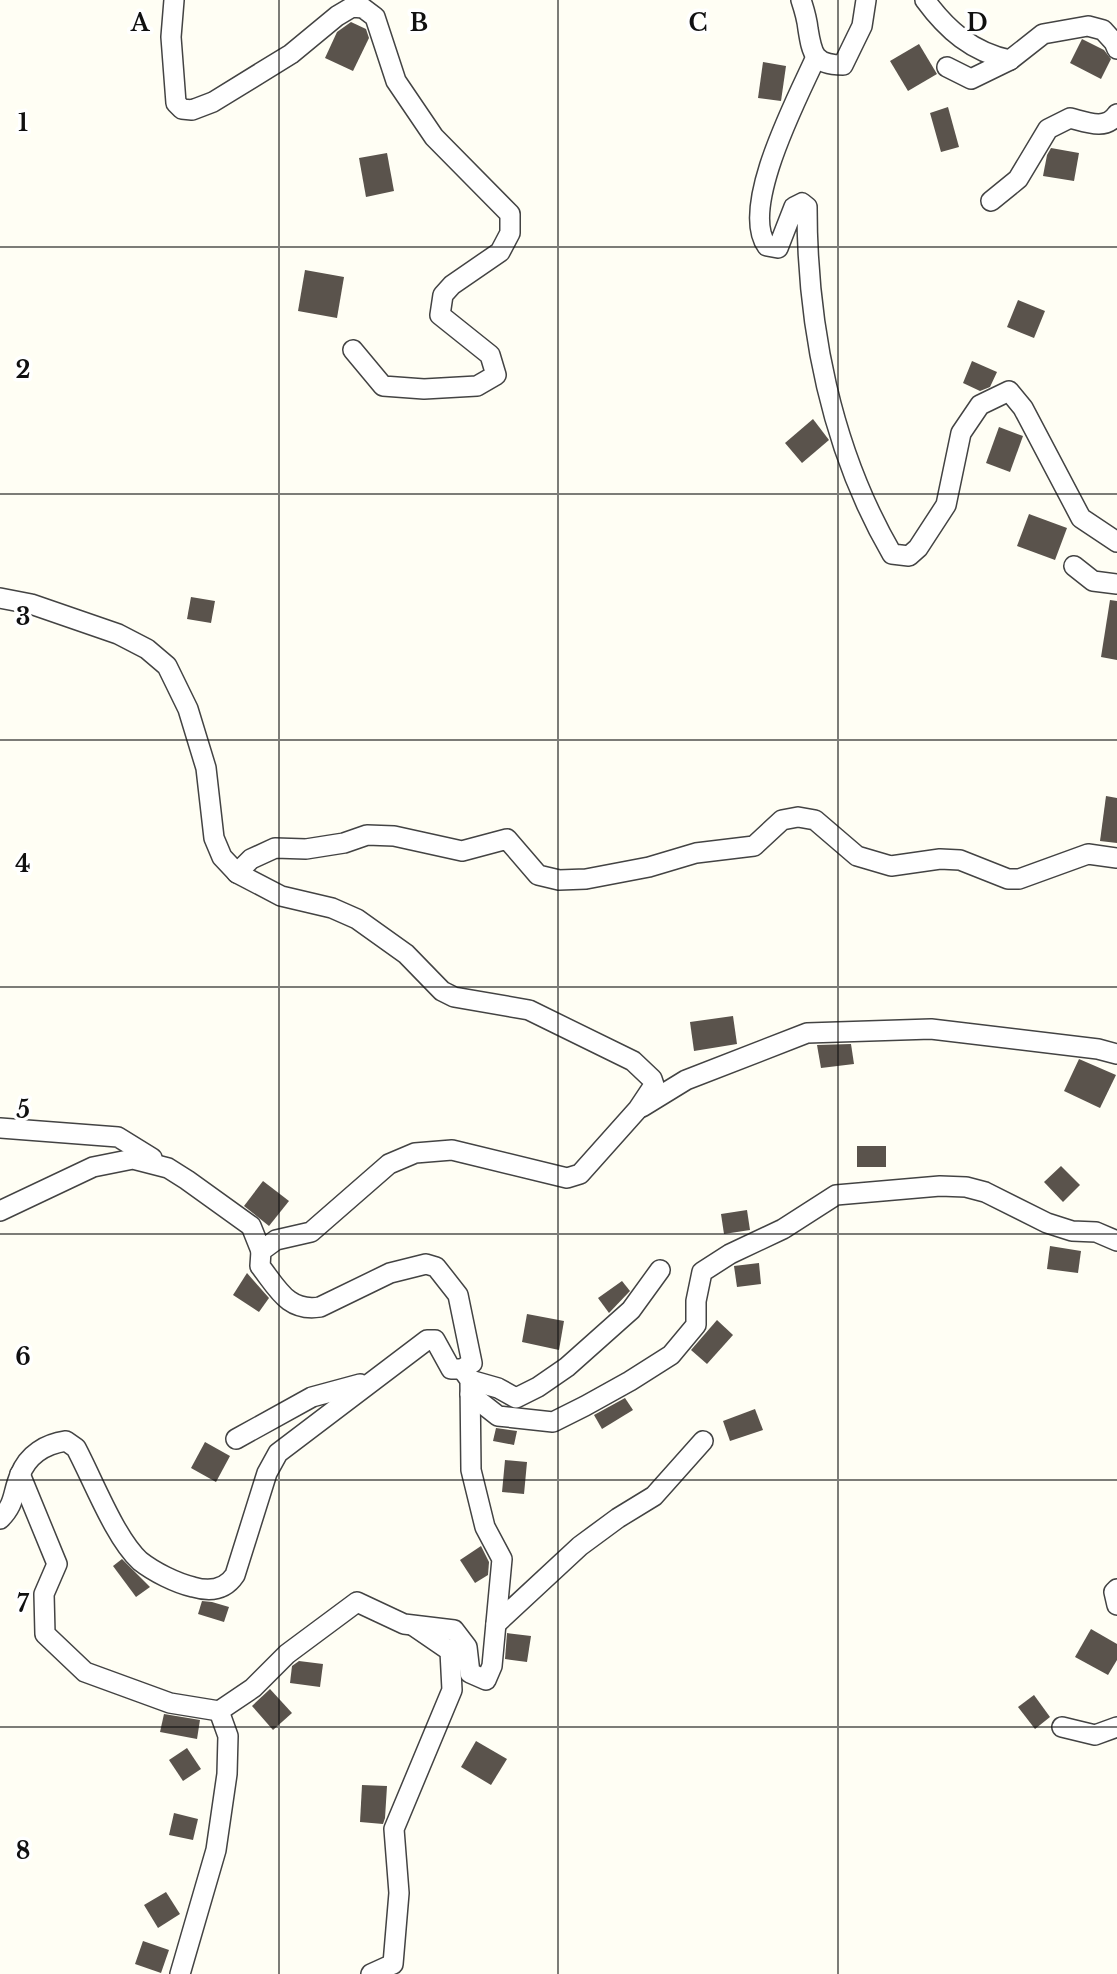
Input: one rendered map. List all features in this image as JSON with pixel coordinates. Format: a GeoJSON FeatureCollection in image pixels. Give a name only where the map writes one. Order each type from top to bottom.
{"type":"FeatureCollection","features":[{"type":"Feature","properties":{"kind":"street"},"geometry":{"type":"LineString","coordinates":[[174,0],[171,37],[176,103],[182,109],[192,110],[213,102],[291,54],[344,11],[352,7],[363,8],[375,17],[396,81],[434,137],[510,214],[510,233],[500,252],[452,285],[443,295],[440,315],[490,355],[496,374],[477,386],[383,386],[352,351]]}},
{"type":"Feature","properties":{"kind":"street"},"geometry":{"type":"LineString","coordinates":[[801,0],[808,29],[808,42],[816,57],[827,65],[843,65],[862,26],[866,0]]}},
{"type":"Feature","properties":{"kind":"street"},"geometry":{"type":"LineString","coordinates":[[925,0],[949,30],[971,46],[1010,60]]}},
{"type":"Feature","properties":{"kind":"street"},"geometry":{"type":"LineString","coordinates":[[947,67],[971,79],[1010,60],[1043,34],[1088,26],[1103,30],[1117,49]]}},
{"type":"Feature","properties":{"kind":"street"},"geometry":{"type":"LineString","coordinates":[[816,57],[771,160],[759,208],[761,239],[766,246],[778,248],[794,207],[802,203],[807,207],[807,254],[813,313],[834,421],[869,514],[892,554],[909,556],[918,548],[946,505],[961,433],[980,405],[1009,391],[1023,408],[1081,518],[1117,542]]}},
{"type":"Feature","properties":{"kind":"street"},"geometry":{"type":"LineString","coordinates":[[990,201],[1018,178],[1048,129],[1070,118],[1098,125],[1113,120],[1117,114]]}},
{"type":"Feature","properties":{"kind":"street"},"geometry":{"type":"LineString","coordinates":[[1074,566],[1093,581],[1117,584]]}},
{"type":"Feature","properties":{"kind":"street"},"geometry":{"type":"LineString","coordinates":[[0,598],[31,604],[118,634],[148,649],[167,666],[188,709],[206,768],[214,838],[222,857],[237,873],[281,896],[332,908],[356,919],[406,954],[442,991],[454,997],[529,1010],[633,1061],[652,1079],[654,1085],[638,1110],[580,1174],[567,1178],[452,1150],[415,1153],[388,1164],[311,1232],[276,1240],[261,1251]]}},
{"type":"Feature","properties":{"kind":"street"},"geometry":{"type":"LineString","coordinates":[[237,873],[251,859],[275,848],[306,849],[344,843],[367,835],[394,836],[462,850],[507,839],[538,875],[559,880],[586,879],[649,867],[696,853],[754,846],[782,820],[798,817],[815,820],[857,856],[891,866],[940,859],[960,860],[1008,879],[1019,879],[1088,854],[1117,858]]}},
{"type":"Feature","properties":{"kind":"street"},"geometry":{"type":"LineString","coordinates":[[638,1110],[686,1080],[807,1033],[931,1029],[1098,1049],[1117,1054]]}},
{"type":"Feature","properties":{"kind":"street"},"geometry":{"type":"LineString","coordinates":[[0,1128],[118,1138],[168,1168],[251,1226],[261,1251],[260,1266],[295,1307],[320,1307],[390,1273],[426,1264],[436,1267],[458,1295],[471,1363],[467,1381],[471,1470],[485,1527],[502,1559],[492,1666],[486,1680],[470,1673],[467,1647],[454,1630],[414,1626]]}},
{"type":"Feature","properties":{"kind":"street"},"geometry":{"type":"LineString","coordinates":[[0,1211],[93,1167],[133,1159],[168,1168]]}},
{"type":"Feature","properties":{"kind":"street"},"geometry":{"type":"LineString","coordinates":[[0,1519],[13,1505],[20,1474],[35,1453],[49,1444],[66,1441],[76,1448],[122,1539],[141,1561],[180,1584],[204,1590],[222,1588],[229,1584],[235,1575],[267,1473],[278,1453],[428,1340],[435,1340],[451,1369],[467,1381],[498,1416],[552,1422],[619,1388],[671,1355],[696,1325],[696,1301],[702,1272],[730,1254],[783,1229],[836,1195],[940,1186],[966,1187],[985,1192],[1047,1223],[1072,1231],[1096,1232],[1117,1241]]}},
{"type":"Feature","properties":{"kind":"street"},"geometry":{"type":"LineString","coordinates":[[467,1381],[498,1388],[516,1398],[538,1387],[567,1367],[631,1310],[660,1270]]}},
{"type":"Feature","properties":{"kind":"street"},"geometry":{"type":"LineString","coordinates":[[236,1439],[312,1397],[371,1382]]}},
{"type":"Feature","properties":{"kind":"street"},"geometry":{"type":"LineString","coordinates":[[496,1624],[580,1546],[654,1496],[703,1441]]}},
{"type":"Feature","properties":{"kind":"street"},"geometry":{"type":"LineString","coordinates":[[20,1474],[57,1564],[44,1594],[45,1634],[85,1672],[170,1703],[219,1711],[253,1688],[287,1654],[357,1602],[414,1626],[450,1651],[452,1690],[394,1829],[399,1893],[393,1964],[372,1974]]}},
{"type":"Feature","properties":{"kind":"street"},"geometry":{"type":"LineString","coordinates":[[1117,1589],[1114,1592],[1117,1605]]}},
{"type":"Feature","properties":{"kind":"street"},"geometry":{"type":"LineString","coordinates":[[180,1974],[216,1850],[227,1774],[228,1736],[219,1711]]}},
{"type":"Feature","properties":{"kind":"street"},"geometry":{"type":"LineString","coordinates":[[1062,1727],[1095,1735],[1117,1727]]}},
{"type":"Feature","properties":{"kind":"building"},"geometry":{"type":"Polygon","coordinates":[[[351,22],[366,29],[369,38],[353,71],[325,58],[337,32],[351,22]]]}},
{"type":"Feature","properties":{"kind":"building"},"geometry":{"type":"Polygon","coordinates":[[[1082,39],[1104,50],[1111,59],[1101,79],[1070,63],[1082,39]]]}},
{"type":"Feature","properties":{"kind":"building"},"geometry":{"type":"Polygon","coordinates":[[[919,44],[937,74],[908,91],[890,61],[919,44]]]}},
{"type":"Feature","properties":{"kind":"building"},"geometry":{"type":"Polygon","coordinates":[[[763,62],[786,66],[781,101],[758,98],[763,62]]]}},
{"type":"Feature","properties":{"kind":"building"},"geometry":{"type":"Polygon","coordinates":[[[948,107],[959,147],[941,152],[930,113],[948,107]]]}},
{"type":"Feature","properties":{"kind":"building"},"geometry":{"type":"Polygon","coordinates":[[[1051,148],[1079,153],[1074,181],[1043,176],[1051,148]]]}},
{"type":"Feature","properties":{"kind":"building"},"geometry":{"type":"Polygon","coordinates":[[[387,153],[394,191],[366,197],[359,158],[387,153]]]}},
{"type":"Feature","properties":{"kind":"building"},"geometry":{"type":"Polygon","coordinates":[[[305,270],[344,277],[337,318],[298,311],[305,270]]]}},
{"type":"Feature","properties":{"kind":"building"},"geometry":{"type":"Polygon","coordinates":[[[1018,300],[1045,311],[1034,338],[1007,327],[1018,300]]]}},
{"type":"Feature","properties":{"kind":"building"},"geometry":{"type":"Polygon","coordinates":[[[972,361],[997,372],[990,387],[980,391],[963,383],[972,361]]]}},
{"type":"Feature","properties":{"kind":"building"},"geometry":{"type":"Polygon","coordinates":[[[813,419],[829,440],[802,463],[785,443],[813,419]]]}},
{"type":"Feature","properties":{"kind":"building"},"geometry":{"type":"Polygon","coordinates":[[[999,427],[1023,436],[1010,472],[986,463],[999,427]]]}},
{"type":"Feature","properties":{"kind":"building"},"geometry":{"type":"Polygon","coordinates":[[[1029,514],[1067,528],[1055,560],[1017,546],[1029,514]]]}},
{"type":"Feature","properties":{"kind":"building"},"geometry":{"type":"Polygon","coordinates":[[[191,597],[215,601],[211,623],[187,619],[191,597]]]}},
{"type":"Feature","properties":{"kind":"building"},"geometry":{"type":"Polygon","coordinates":[[[1110,600],[1117,601],[1117,660],[1101,657],[1110,600]]]}},
{"type":"Feature","properties":{"kind":"building"},"geometry":{"type":"Polygon","coordinates":[[[1106,796],[1117,798],[1117,843],[1100,841],[1106,796]]]}},
{"type":"Feature","properties":{"kind":"building"},"geometry":{"type":"Polygon","coordinates":[[[733,1016],[737,1044],[694,1051],[690,1022],[733,1016]]]}},
{"type":"Feature","properties":{"kind":"building"},"geometry":{"type":"Polygon","coordinates":[[[851,1044],[854,1064],[821,1068],[817,1045],[851,1044]]]}},
{"type":"Feature","properties":{"kind":"building"},"geometry":{"type":"Polygon","coordinates":[[[1079,1059],[1116,1075],[1100,1108],[1064,1091],[1079,1059]]]}},
{"type":"Feature","properties":{"kind":"building"},"geometry":{"type":"Polygon","coordinates":[[[857,1146],[886,1146],[886,1167],[857,1167],[857,1146]]]}},
{"type":"Feature","properties":{"kind":"building"},"geometry":{"type":"Polygon","coordinates":[[[1061,1166],[1080,1185],[1063,1202],[1044,1182],[1061,1166]]]}},
{"type":"Feature","properties":{"kind":"building"},"geometry":{"type":"Polygon","coordinates":[[[263,1181],[289,1201],[269,1226],[244,1206],[263,1181]]]}},
{"type":"Feature","properties":{"kind":"building"},"geometry":{"type":"Polygon","coordinates":[[[747,1210],[750,1230],[724,1234],[721,1214],[747,1210]]]}},
{"type":"Feature","properties":{"kind":"building"},"geometry":{"type":"Polygon","coordinates":[[[1050,1246],[1081,1251],[1078,1273],[1047,1269],[1050,1246]]]}},
{"type":"Feature","properties":{"kind":"building"},"geometry":{"type":"Polygon","coordinates":[[[759,1263],[761,1284],[737,1287],[734,1266],[759,1263]]]}},
{"type":"Feature","properties":{"kind":"building"},"geometry":{"type":"Polygon","coordinates":[[[247,1273],[269,1298],[259,1312],[233,1295],[247,1273]]]}},
{"type":"Feature","properties":{"kind":"building"},"geometry":{"type":"Polygon","coordinates":[[[622,1281],[630,1291],[609,1313],[598,1298],[622,1281]]]}},
{"type":"Feature","properties":{"kind":"building"},"geometry":{"type":"Polygon","coordinates":[[[527,1314],[564,1321],[559,1350],[522,1342],[527,1314]]]}},
{"type":"Feature","properties":{"kind":"building"},"geometry":{"type":"Polygon","coordinates":[[[717,1320],[733,1335],[707,1364],[691,1350],[717,1320]]]}},
{"type":"Feature","properties":{"kind":"building"},"geometry":{"type":"Polygon","coordinates":[[[625,1398],[633,1410],[602,1429],[594,1415],[625,1398]]]}},
{"type":"Feature","properties":{"kind":"building"},"geometry":{"type":"Polygon","coordinates":[[[755,1409],[763,1430],[730,1441],[723,1421],[755,1409]]]}},
{"type":"Feature","properties":{"kind":"building"},"geometry":{"type":"Polygon","coordinates":[[[496,1428],[517,1431],[514,1445],[493,1441],[496,1428]]]}},
{"type":"Feature","properties":{"kind":"building"},"geometry":{"type":"Polygon","coordinates":[[[205,1442],[230,1456],[216,1482],[191,1468],[205,1442]]]}},
{"type":"Feature","properties":{"kind":"building"},"geometry":{"type":"Polygon","coordinates":[[[505,1460],[527,1462],[524,1494],[502,1492],[505,1460]]]}},
{"type":"Feature","properties":{"kind":"building"},"geometry":{"type":"Polygon","coordinates":[[[481,1546],[489,1562],[488,1575],[475,1583],[460,1560],[481,1546]]]}},
{"type":"Feature","properties":{"kind":"building"},"geometry":{"type":"Polygon","coordinates":[[[122,1559],[150,1587],[136,1597],[113,1566],[122,1559]]]}},
{"type":"Feature","properties":{"kind":"building"},"geometry":{"type":"Polygon","coordinates":[[[202,1601],[229,1607],[224,1622],[198,1614],[202,1601]]]}},
{"type":"Feature","properties":{"kind":"building"},"geometry":{"type":"Polygon","coordinates":[[[1091,1629],[1117,1644],[1117,1660],[1108,1675],[1075,1657],[1091,1629]]]}},
{"type":"Feature","properties":{"kind":"building"},"geometry":{"type":"Polygon","coordinates":[[[507,1633],[531,1636],[527,1662],[505,1659],[507,1633]]]}},
{"type":"Feature","properties":{"kind":"building"},"geometry":{"type":"Polygon","coordinates":[[[299,1661],[323,1664],[320,1687],[290,1683],[292,1666],[299,1661]]]}},
{"type":"Feature","properties":{"kind":"building"},"geometry":{"type":"Polygon","coordinates":[[[270,1689],[292,1713],[273,1730],[252,1706],[270,1689]]]}},
{"type":"Feature","properties":{"kind":"building"},"geometry":{"type":"Polygon","coordinates":[[[1034,1695],[1050,1717],[1035,1729],[1018,1707],[1034,1695]]]}},
{"type":"Feature","properties":{"kind":"building"},"geometry":{"type":"Polygon","coordinates":[[[164,1714],[200,1720],[197,1739],[160,1732],[164,1714]]]}},
{"type":"Feature","properties":{"kind":"building"},"geometry":{"type":"Polygon","coordinates":[[[476,1741],[507,1759],[491,1785],[461,1767],[476,1741]]]}},
{"type":"Feature","properties":{"kind":"building"},"geometry":{"type":"Polygon","coordinates":[[[187,1748],[201,1769],[183,1781],[169,1760],[187,1748]]]}},
{"type":"Feature","properties":{"kind":"building"},"geometry":{"type":"Polygon","coordinates":[[[362,1785],[387,1786],[383,1824],[360,1822],[362,1785]]]}},
{"type":"Feature","properties":{"kind":"building"},"geometry":{"type":"Polygon","coordinates":[[[174,1813],[198,1819],[193,1840],[169,1835],[174,1813]]]}},
{"type":"Feature","properties":{"kind":"building"},"geometry":{"type":"Polygon","coordinates":[[[166,1892],[180,1914],[158,1928],[144,1905],[166,1892]]]}},
{"type":"Feature","properties":{"kind":"building"},"geometry":{"type":"Polygon","coordinates":[[[143,1941],[169,1950],[161,1973],[135,1964],[143,1941]]]}}]}
